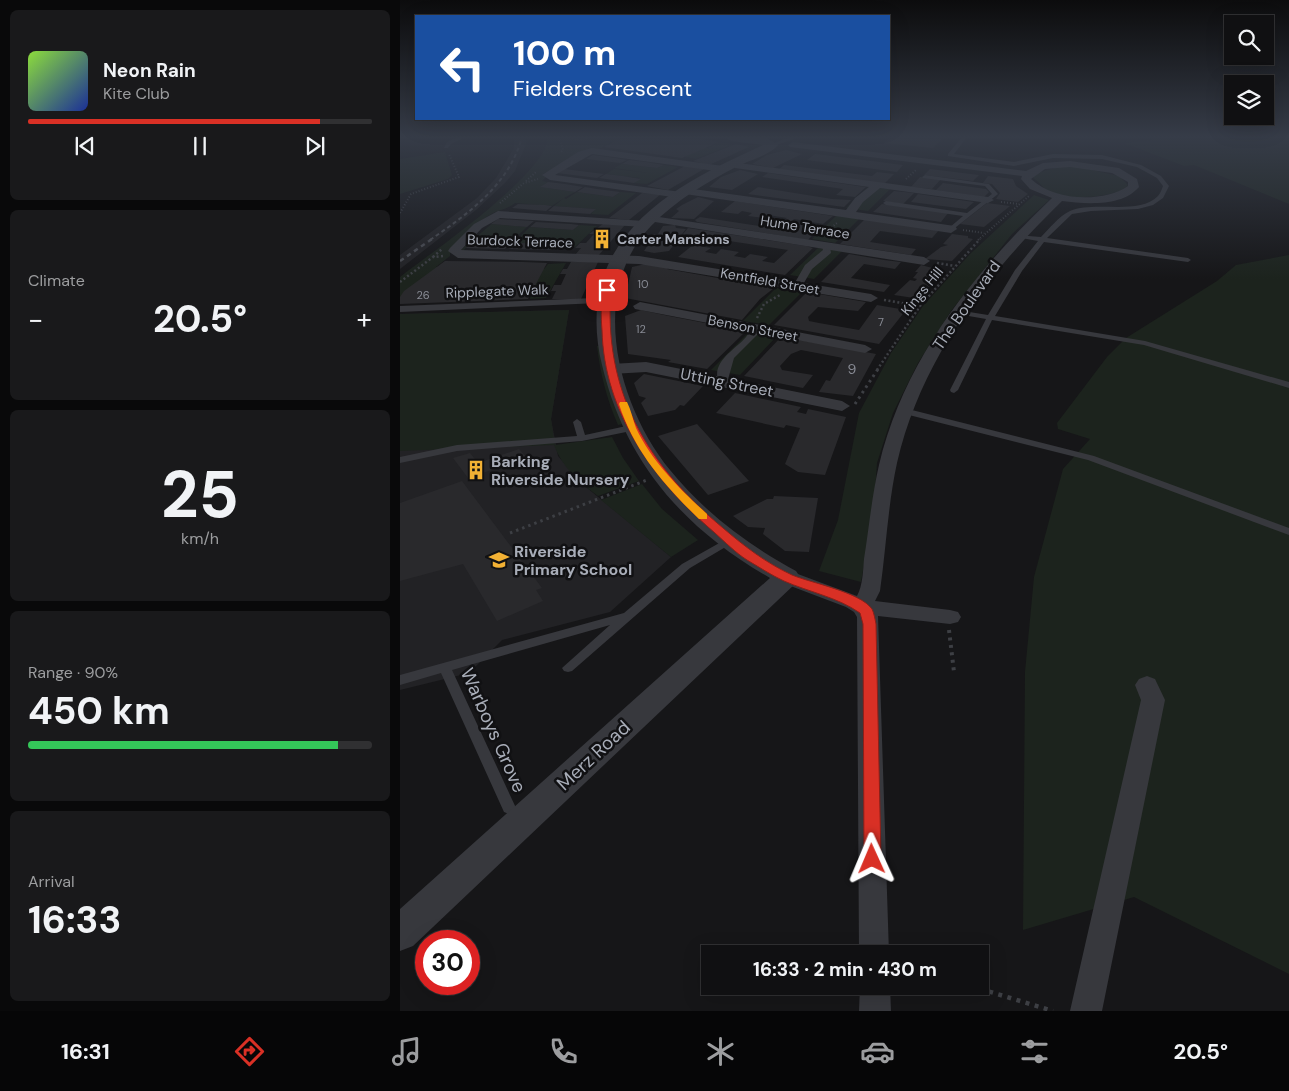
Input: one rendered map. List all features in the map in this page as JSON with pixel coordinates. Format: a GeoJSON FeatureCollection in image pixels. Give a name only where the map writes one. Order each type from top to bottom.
{"type":"FeatureCollection","features":[{"type":"Feature","properties":{"kind":"street"},"geometry":{"type":"LineString","coordinates":[[608,184],[849,214],[951,229]]}},
{"type":"Feature","properties":{"kind":"street"},"geometry":{"type":"LineString","coordinates":[[695,184],[679,193],[647,222],[614,259],[607,290],[607,349],[611,369],[631,428],[647,455],[675,489],[749,556],[787,577],[862,607],[948,617]]}},
{"type":"Feature","properties":{"kind":"street"},"geometry":{"type":"LineString","coordinates":[[864,184],[988,200]]}},
{"type":"Feature","properties":{"kind":"street"},"geometry":{"type":"LineString","coordinates":[[1031,184],[1036,189],[1060,197],[1093,200],[1121,196],[1134,187],[1134,184]]}},
{"type":"Feature","properties":{"kind":"street"},"geometry":{"type":"LineString","coordinates":[[849,214],[859,200],[878,186]]}},
{"type":"Feature","properties":{"kind":"street","name":"The Boulevard"},"geometry":{"type":"LineString","coordinates":[[862,607],[870,591],[889,461],[904,412],[937,342],[977,284],[1018,236],[1060,197]]}},
{"type":"Feature","properties":{"kind":"street","name":"Hume Terrace"},"geometry":{"type":"LineString","coordinates":[[503,213],[647,222],[924,261]]}},
{"type":"Feature","properties":{"kind":"street","name":"Burdock Terrace"},"geometry":{"type":"LineString","coordinates":[[503,213],[491,217],[466,237],[454,251],[458,254],[614,259]]}},
{"type":"Feature","properties":{"kind":"street"},"geometry":{"type":"LineString","coordinates":[[798,286],[808,267],[828,251],[826,246]]}},
{"type":"Feature","properties":{"kind":"street","name":"Kentfield Street"},"geometry":{"type":"LineString","coordinates":[[614,259],[656,262],[871,298]]}},
{"type":"Feature","properties":{"kind":"street","name":"Ripplegate Walk"},"geometry":{"type":"LineString","coordinates":[[400,309],[595,301]]}},
{"type":"Feature","properties":{"kind":"street","name":"Benson Street"},"geometry":{"type":"LineString","coordinates":[[640,306],[865,349]]}},
{"type":"Feature","properties":{"kind":"street"},"geometry":{"type":"LineString","coordinates":[[723,381],[727,360],[735,350],[751,339],[756,328]]}},
{"type":"Feature","properties":{"kind":"street","name":"Utting Street"},"geometry":{"type":"LineString","coordinates":[[611,369],[646,367],[842,406]]}},
{"type":"Feature","properties":{"kind":"street","name":"Merz Road"},"geometry":{"type":"LineString","coordinates":[[400,933],[787,577]]}},
{"type":"Feature","properties":{"kind":"street"},"geometry":{"type":"LineString","coordinates":[[862,607],[866,611],[870,624],[874,945]]}},
{"type":"Feature","properties":{"kind":"street"},"geometry":{"type":"LineString","coordinates":[[1086,1011],[1153,700],[1147,685]]}},
{"type":"Feature","properties":{"kind":"street"},"geometry":{"type":"LineString","coordinates":[[874,995],[875,1011]]}},
{"type":"Feature","properties":{"kind":"lane"},"geometry":{"type":"LineString","coordinates":[[951,229],[995,194],[987,184]]}},
{"type":"Feature","properties":{"kind":"lane"},"geometry":{"type":"LineString","coordinates":[[954,390],[990,316],[1042,239],[1072,212],[1128,208],[1150,203],[1160,198],[1166,186],[1165,184]]}},
{"type":"Feature","properties":{"kind":"lane"},"geometry":{"type":"LineString","coordinates":[[886,203],[968,215]]}},
{"type":"Feature","properties":{"kind":"lane"},"geometry":{"type":"LineString","coordinates":[[1018,236],[1188,260]]}},
{"type":"Feature","properties":{"kind":"lane"},"geometry":{"type":"LineString","coordinates":[[957,312],[1145,343],[1289,385]]}},
{"type":"Feature","properties":{"kind":"lane"},"geometry":{"type":"LineString","coordinates":[[904,412],[1091,458],[1289,532]]}},
{"type":"Feature","properties":{"kind":"lane"},"geometry":{"type":"LineString","coordinates":[[577,422],[582,438]]}},
{"type":"Feature","properties":{"kind":"lane"},"geometry":{"type":"LineString","coordinates":[[400,460],[456,448],[582,438],[631,428]]}},
{"type":"Feature","properties":{"kind":"lane"},"geometry":{"type":"LineString","coordinates":[[568,668],[686,566],[730,540]]}},
{"type":"Feature","properties":{"kind":"lane"},"geometry":{"type":"LineString","coordinates":[[400,680],[628,616]]}},
{"type":"Feature","properties":{"kind":"lane","name":"Warboys Grove"},"geometry":{"type":"LineString","coordinates":[[446,668],[509,808]]}},
{"type":"Feature","properties":{"kind":"path"},"geometry":{"type":"LineString","coordinates":[[400,213],[411,194],[440,184]]}},
{"type":"Feature","properties":{"kind":"path","name":"Kings Hill"},"geometry":{"type":"LineString","coordinates":[[842,406],[858,404],[888,353],[920,306],[985,233],[1032,194]]}},
{"type":"Feature","properties":{"kind":"path"},"geometry":{"type":"LineString","coordinates":[[988,200],[1020,204]]}},
{"type":"Feature","properties":{"kind":"path"},"geometry":{"type":"LineString","coordinates":[[826,246],[820,238],[822,234],[849,214]]}},
{"type":"Feature","properties":{"kind":"path"},"geometry":{"type":"LineString","coordinates":[[951,229],[985,233]]}},
{"type":"Feature","properties":{"kind":"path"},"geometry":{"type":"LineString","coordinates":[[400,282],[433,256],[458,254]]}},
{"type":"Feature","properties":{"kind":"path"},"geometry":{"type":"LineString","coordinates":[[924,261],[955,266]]}},
{"type":"Feature","properties":{"kind":"path"},"geometry":{"type":"LineString","coordinates":[[756,328],[759,312],[764,304],[798,286]]}},
{"type":"Feature","properties":{"kind":"path"},"geometry":{"type":"LineString","coordinates":[[871,298],[920,306]]}},
{"type":"Feature","properties":{"kind":"path"},"geometry":{"type":"LineString","coordinates":[[510,532],[640,482]]}},
{"type":"Feature","properties":{"kind":"path"},"geometry":{"type":"LineString","coordinates":[[948,617],[954,672]]}},
{"type":"Feature","properties":{"kind":"path"},"geometry":{"type":"LineString","coordinates":[[989,991],[1053,1011]]}},
{"type":"Feature","properties":{"kind":"shaded area"},"geometry":{"type":"Polygon","coordinates":[[[400,184],[431,184],[400,194],[400,184]]]}},
{"type":"Feature","properties":{"kind":"shaded area"},"geometry":{"type":"Polygon","coordinates":[[[490,184],[504,184],[476,210],[400,269],[400,255],[477,198],[490,184]]]}},
{"type":"Feature","properties":{"kind":"shaded area"},"geometry":{"type":"Polygon","coordinates":[[[516,184],[545,184],[541,187],[575,192],[552,206],[515,203],[493,213],[479,222],[459,240],[451,251],[450,256],[436,267],[544,269],[548,264],[566,263],[546,298],[530,299],[533,287],[400,297],[400,277],[460,232],[516,184]]]}},
{"type":"Feature","properties":{"kind":"shaded area"},"geometry":{"type":"Polygon","coordinates":[[[1041,184],[1128,185],[1122,190],[1113,193],[1088,197],[1063,196],[1046,190],[1041,184]]]}},
{"type":"Feature","properties":{"kind":"shaded area"},"geometry":{"type":"Polygon","coordinates":[[[1241,184],[1289,184],[1289,204],[1241,184]]]}},
{"type":"Feature","properties":{"kind":"shaded area"},"geometry":{"type":"Polygon","coordinates":[[[868,187],[890,189],[868,211],[846,208],[868,187]]]}},
{"type":"Feature","properties":{"kind":"shaded area"},"geometry":{"type":"Polygon","coordinates":[[[577,192],[613,197],[620,192],[636,193],[608,215],[591,214],[595,209],[554,206],[564,198],[566,199],[577,192]]]}},
{"type":"Feature","properties":{"kind":"shaded area"},"geometry":{"type":"Polygon","coordinates":[[[1034,195],[1049,200],[1012,234],[951,311],[918,363],[893,413],[877,463],[874,507],[861,582],[819,571],[838,520],[859,413],[891,353],[923,306],[970,254],[1034,195]]]}},
{"type":"Feature","properties":{"kind":"shaded area"},"geometry":{"type":"Polygon","coordinates":[[[502,215],[492,224],[527,227],[510,243],[471,242],[463,251],[461,250],[502,215]]]}},
{"type":"Feature","properties":{"kind":"shaded area"},"geometry":{"type":"Polygon","coordinates":[[[837,215],[860,218],[835,243],[812,239],[837,215]]]}},
{"type":"Feature","properties":{"kind":"shaded area"},"geometry":{"type":"Polygon","coordinates":[[[579,225],[597,226],[575,247],[559,247],[560,244],[513,243],[530,227],[573,230],[579,225]]]}},
{"type":"Feature","properties":{"kind":"shaded area"},"geometry":{"type":"Polygon","coordinates":[[[818,248],[842,251],[814,279],[790,275],[818,248]]]}},
{"type":"Feature","properties":{"kind":"shaded area"},"geometry":{"type":"Polygon","coordinates":[[[1289,255],[1289,974],[1134,897],[1023,930],[1025,672],[1034,577],[1063,469],[1090,439],[1058,429],[1057,423],[1107,357],[1126,338],[1217,281],[1236,265],[1289,255]]]}},
{"type":"Feature","properties":{"kind":"shaded area"},"geometry":{"type":"Polygon","coordinates":[[[776,288],[802,292],[769,325],[743,321],[776,288]]]}},
{"type":"Feature","properties":{"kind":"shaded area"},"geometry":{"type":"Polygon","coordinates":[[[569,310],[551,419],[558,456],[586,487],[671,557],[610,612],[502,640],[469,673],[400,690],[400,314],[569,310]]]}},
{"type":"Feature","properties":{"kind":"shaded area"},"geometry":{"type":"Polygon","coordinates":[[[569,310],[551,419],[555,445],[612,437],[623,458],[639,481],[598,496],[572,474],[557,453],[554,445],[400,451],[400,314],[569,310]]]}},
{"type":"Feature","properties":{"kind":"shaded area"},"geometry":{"type":"Polygon","coordinates":[[[750,331],[777,336],[740,375],[711,370],[750,331]]]}},
{"type":"Feature","properties":{"kind":"shaded area"},"geometry":{"type":"Polygon","coordinates":[[[602,345],[623,424],[618,425],[604,386],[597,346],[602,345]]]}},
{"type":"Feature","properties":{"kind":"shaded area"},"geometry":{"type":"Polygon","coordinates":[[[642,484],[662,509],[698,540],[671,557],[601,500],[642,484]]]}},
{"type":"Feature","properties":{"kind":"building"},"geometry":{"type":"Polygon","coordinates":[[[545,184],[566,184],[583,187],[575,192],[540,187],[545,184]]]}},
{"type":"Feature","properties":{"kind":"building"},"geometry":{"type":"Polygon","coordinates":[[[650,184],[678,184],[668,190],[647,186],[650,184]]]}},
{"type":"Feature","properties":{"kind":"building"},"geometry":{"type":"Polygon","coordinates":[[[712,184],[741,184],[732,190],[709,187],[712,184]]]}},
{"type":"Feature","properties":{"kind":"building"},"geometry":{"type":"Polygon","coordinates":[[[810,184],[846,184],[866,187],[855,197],[836,195],[843,189],[810,184]]]}},
{"type":"Feature","properties":{"kind":"building"},"geometry":{"type":"Polygon","coordinates":[[[914,184],[936,184],[932,189],[911,187],[914,184]]]}},
{"type":"Feature","properties":{"kind":"building"},"geometry":{"type":"Polygon","coordinates":[[[942,184],[951,184],[986,189],[989,192],[984,197],[936,190],[942,184]]]}},
{"type":"Feature","properties":{"kind":"building"},"geometry":{"type":"Polygon","coordinates":[[[992,184],[1015,184],[1028,194],[1018,202],[996,199],[1000,193],[992,184]]]}},
{"type":"Feature","properties":{"kind":"building"},"geometry":{"type":"Polygon","coordinates":[[[585,187],[620,192],[613,197],[577,192],[585,187]]]}},
{"type":"Feature","properties":{"kind":"building"},"geometry":{"type":"Polygon","coordinates":[[[758,187],[832,199],[851,200],[844,207],[748,194],[758,187]]]}},
{"type":"Feature","properties":{"kind":"building"},"geometry":{"type":"Polygon","coordinates":[[[894,191],[914,193],[903,204],[883,201],[894,191]]]}},
{"type":"Feature","properties":{"kind":"building"},"geometry":{"type":"Polygon","coordinates":[[[642,193],[661,194],[629,220],[609,218],[642,193]]]}},
{"type":"Feature","properties":{"kind":"building"},"geometry":{"type":"Polygon","coordinates":[[[918,194],[974,202],[966,209],[911,202],[918,194]]]}},
{"type":"Feature","properties":{"kind":"building"},"geometry":{"type":"Polygon","coordinates":[[[698,197],[714,201],[694,219],[671,218],[679,211],[676,209],[698,197]]]}},
{"type":"Feature","properties":{"kind":"building"},"geometry":{"type":"Polygon","coordinates":[[[735,201],[833,216],[823,224],[794,219],[791,222],[783,221],[787,218],[768,215],[764,218],[748,216],[752,213],[742,211],[738,214],[721,212],[735,201]]]}},
{"type":"Feature","properties":{"kind":"building"},"geometry":{"type":"Polygon","coordinates":[[[987,203],[1010,206],[984,227],[960,224],[987,203]]]}},
{"type":"Feature","properties":{"kind":"building"},"geometry":{"type":"Polygon","coordinates":[[[518,204],[552,206],[546,211],[512,208],[518,204]]]}},
{"type":"Feature","properties":{"kind":"building"},"geometry":{"type":"Polygon","coordinates":[[[882,204],[948,213],[941,222],[873,212],[882,204]]]}},
{"type":"Feature","properties":{"kind":"building"},"geometry":{"type":"Polygon","coordinates":[[[554,206],[596,209],[590,214],[548,211],[554,206]]]}},
{"type":"Feature","properties":{"kind":"building"},"geometry":{"type":"Polygon","coordinates":[[[700,217],[791,231],[801,224],[820,227],[808,240],[697,222],[695,220],[700,217]]]}},
{"type":"Feature","properties":{"kind":"building"},"geometry":{"type":"Polygon","coordinates":[[[498,219],[534,221],[527,227],[491,224],[498,219]]]}},
{"type":"Feature","properties":{"kind":"building"},"geometry":{"type":"Polygon","coordinates":[[[865,219],[939,230],[932,238],[880,231],[870,242],[916,249],[911,255],[840,244],[865,219]]]}},
{"type":"Feature","properties":{"kind":"building"},"geometry":{"type":"Polygon","coordinates":[[[536,222],[579,225],[573,230],[530,227],[536,222]]]}},
{"type":"Feature","properties":{"kind":"building","name":"Carter Mansions"},"geometry":{"type":"Polygon","coordinates":[[[603,224],[625,225],[598,256],[575,255],[581,248],[575,248],[580,243],[586,243],[594,234],[589,234],[603,224]]]}},
{"type":"Feature","properties":{"kind":"building"},"geometry":{"type":"Polygon","coordinates":[[[675,225],[676,228],[686,229],[669,251],[654,253],[644,251],[650,242],[647,240],[651,235],[658,234],[663,226],[675,225]]]}},
{"type":"Feature","properties":{"kind":"building"},"geometry":{"type":"Polygon","coordinates":[[[688,228],[813,248],[785,275],[678,257],[693,245],[711,248],[705,252],[716,254],[721,249],[739,252],[734,256],[745,258],[750,254],[768,257],[762,261],[774,263],[788,250],[683,234],[688,228]]]}},
{"type":"Feature","properties":{"kind":"building"},"geometry":{"type":"Polygon","coordinates":[[[952,234],[968,236],[968,238],[973,239],[952,261],[925,259],[941,247],[948,245],[943,244],[952,234]]]}},
{"type":"Feature","properties":{"kind":"building"},"geometry":{"type":"Polygon","coordinates":[[[471,242],[510,243],[505,249],[466,248],[471,242]]]}},
{"type":"Feature","properties":{"kind":"building"},"geometry":{"type":"Polygon","coordinates":[[[513,243],[560,244],[555,250],[508,249],[513,243]]]}},
{"type":"Feature","properties":{"kind":"building"},"geometry":{"type":"Polygon","coordinates":[[[849,254],[901,262],[895,269],[864,264],[851,278],[890,285],[884,292],[821,282],[849,254]]]}},
{"type":"Feature","properties":{"kind":"building"},"geometry":{"type":"Polygon","coordinates":[[[445,261],[547,263],[528,299],[400,304],[400,297],[404,291],[445,261]]]}},
{"type":"Feature","properties":{"kind":"building"},"geometry":{"type":"Polygon","coordinates":[[[571,262],[598,262],[581,299],[552,299],[556,291],[551,291],[554,285],[561,285],[566,274],[560,274],[563,269],[567,269],[571,262]]]}},
{"type":"Feature","properties":{"kind":"building"},"geometry":{"type":"Polygon","coordinates":[[[650,263],[667,269],[774,288],[760,299],[742,320],[625,298],[632,267],[650,263]]]}},
{"type":"Feature","properties":{"kind":"building"},"geometry":{"type":"Polygon","coordinates":[[[921,265],[944,271],[922,296],[916,295],[914,298],[894,295],[910,280],[915,281],[917,279],[913,278],[921,265]]]}},
{"type":"Feature","properties":{"kind":"building"},"geometry":{"type":"Polygon","coordinates":[[[807,292],[866,302],[858,311],[818,307],[808,317],[809,321],[819,323],[859,330],[877,305],[906,310],[879,344],[774,325],[807,292]]]}},
{"type":"Feature","properties":{"kind":"building"},"geometry":{"type":"Polygon","coordinates":[[[641,310],[746,331],[707,369],[668,362],[671,360],[628,354],[625,316],[641,310]]]}},
{"type":"Feature","properties":{"kind":"building"},"geometry":{"type":"Polygon","coordinates":[[[781,337],[876,354],[853,396],[819,392],[826,380],[830,381],[843,358],[801,350],[791,354],[780,366],[782,370],[813,375],[803,388],[744,376],[781,337]]]}},
{"type":"Feature","properties":{"kind":"building"},"geometry":{"type":"Polygon","coordinates":[[[644,374],[703,386],[684,406],[680,405],[675,410],[648,416],[641,403],[646,398],[639,396],[634,383],[644,374]]]}},
{"type":"Feature","properties":{"kind":"building"},"geometry":{"type":"Polygon","coordinates":[[[735,393],[801,407],[797,412],[806,414],[808,409],[846,417],[825,475],[798,472],[785,464],[800,428],[786,425],[784,428],[716,413],[735,393]]]}},
{"type":"Feature","properties":{"kind":"building"},"geometry":{"type":"Polygon","coordinates":[[[697,424],[749,481],[708,495],[658,436],[697,424]]]}},
{"type":"Feature","properties":{"kind":"building","name":"Barking Riverside Nursery"},"geometry":{"type":"Polygon","coordinates":[[[519,449],[527,458],[468,478],[453,458],[470,453],[478,463],[519,449]]]}},
{"type":"Feature","properties":{"kind":"building"},"geometry":{"type":"Polygon","coordinates":[[[462,481],[542,588],[536,590],[543,601],[497,621],[463,564],[400,581],[400,503],[462,481]]]}},
{"type":"Feature","properties":{"kind":"building"},"geometry":{"type":"Polygon","coordinates":[[[774,496],[818,498],[809,552],[785,551],[763,534],[765,528],[748,527],[733,516],[767,499],[773,499],[774,496]]]}},
{"type":"Feature","properties":{"kind":"railway"},"geometry":{"type":"LineString","coordinates":[[430,240],[473,208],[497,184]]}},
{"type":"Feature","properties":{"kind":"railway"},"geometry":{"type":"LineString","coordinates":[[400,261],[432,239]]}},
{"type":"Feature","properties":{"kind":"slow traffic"},"geometry":{"type":"LineString","coordinates":[[624,404],[631,428],[647,455],[675,489],[703,516]]}},
{"type":"Feature","properties":{"kind":"place","name":"Carter Mansions"},"geometry":{"type":"Point","coordinates":[602,239]}},
{"type":"Feature","properties":{"kind":"place","name":"Barking Riverside Nursery"},"geometry":{"type":"Point","coordinates":[476,470]}},
{"type":"Feature","properties":{"kind":"place","name":"Riverside Primary School"},"geometry":{"type":"Point","coordinates":[499,560]}},
{"type":"Feature","properties":{"kind":"route"},"geometry":{"type":"LineString","coordinates":[[607,290],[605,313],[607,349],[611,369],[631,428],[655,466],[675,489],[707,520],[749,556],[797,582],[853,602],[866,611],[870,624],[872,859]]}}]}
